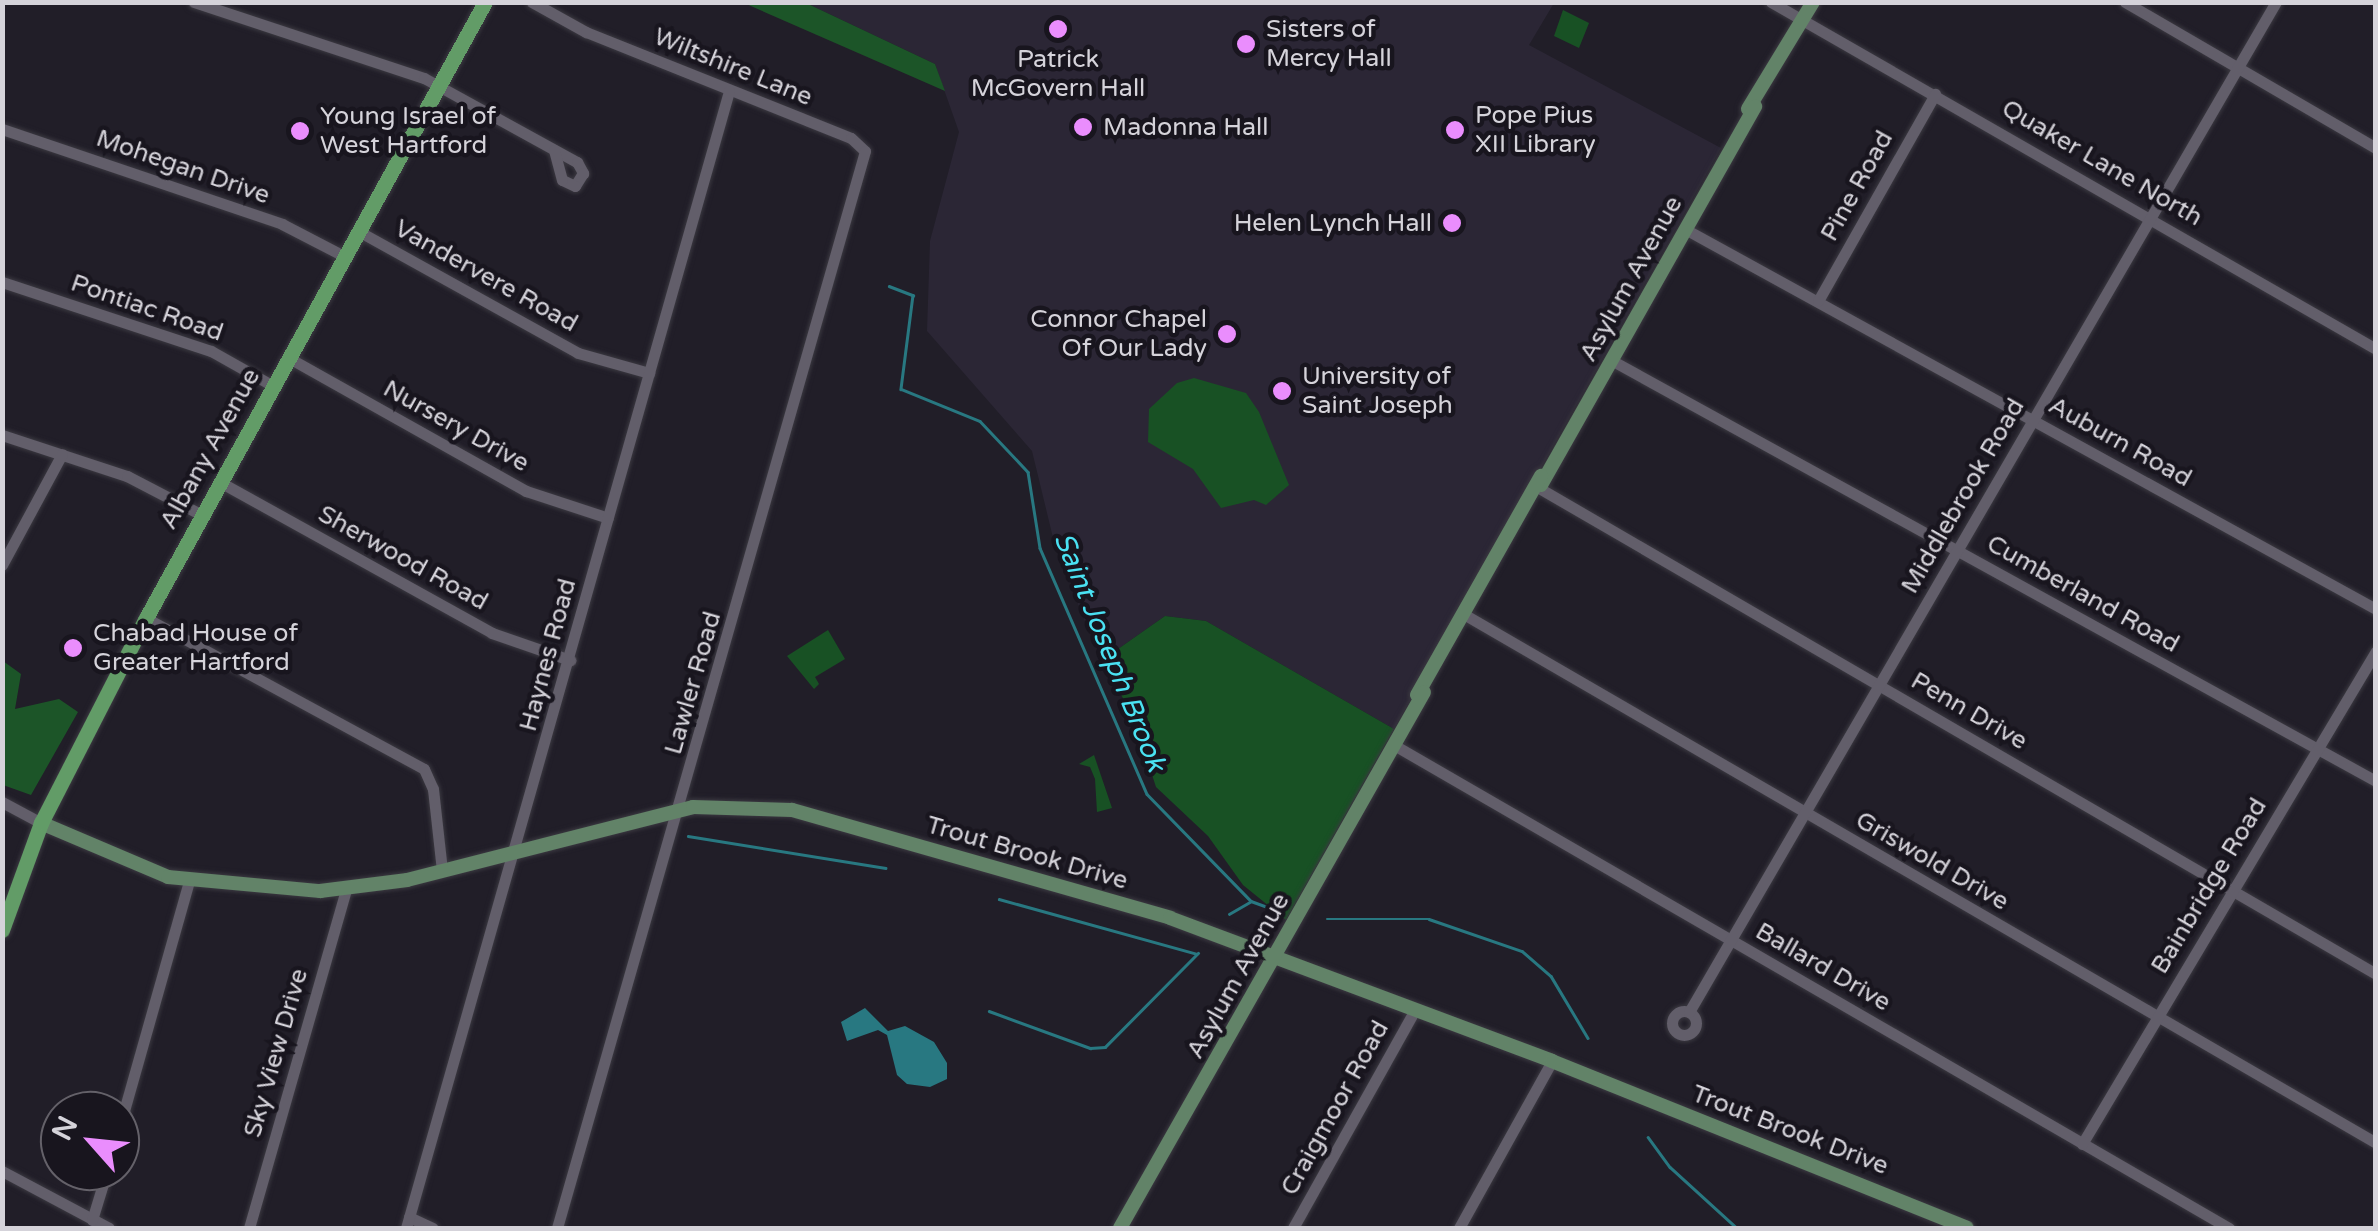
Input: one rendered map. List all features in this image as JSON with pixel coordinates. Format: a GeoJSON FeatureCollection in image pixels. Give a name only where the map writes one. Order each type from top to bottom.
{"type":"FeatureCollection","features":[{"type":"Feature","properties":{"kind":"highway","name":"Albany Avenue"},"geometry":{"type":"LineString","coordinates":[[2,930],[41,824],[146,618],[485,2]]}},
{"type":"Feature","properties":{"kind":"main road","name":"Asylum Avenue"},"geometry":{"type":"LineString","coordinates":[[1120,1228],[1813,2]]}},
{"type":"Feature","properties":{"kind":"main road","name":"Trout Brook Drive"},"geometry":{"type":"LineString","coordinates":[[41,824],[118,860],[189,882],[346,890],[442,871],[674,812],[738,804],[792,810],[1170,918],[1552,1061],[1966,1228]]}},
{"type":"Feature","properties":{"kind":"street"},"geometry":{"type":"LineString","coordinates":[[194,2],[440,87],[554,150]]}},
{"type":"Feature","properties":{"kind":"street","name":"Wiltshire Lane"},"geometry":{"type":"LineString","coordinates":[[532,2],[863,147]]}},
{"type":"Feature","properties":{"kind":"street","name":"Quaker Lane North"},"geometry":{"type":"LineString","coordinates":[[1771,2],[2151,216],[2376,349]]}},
{"type":"Feature","properties":{"kind":"street"},"geometry":{"type":"LineString","coordinates":[[2125,2],[2376,148]]}},
{"type":"Feature","properties":{"kind":"street","name":"Middlebrook Road"},"geometry":{"type":"LineString","coordinates":[[1689,1012],[2276,2]]}},
{"type":"Feature","properties":{"kind":"street","name":"Haynes Road"},"geometry":{"type":"LineString","coordinates":[[407,1223],[729,91]]}},
{"type":"Feature","properties":{"kind":"street","name":"Pine Road"},"geometry":{"type":"LineString","coordinates":[[1818,301],[1935,94]]}},
{"type":"Feature","properties":{"kind":"street","name":"Mohegan Drive"},"geometry":{"type":"LineString","coordinates":[[2,129],[282,224],[346,257]]}},
{"type":"Feature","properties":{"kind":"street","name":"Lawler Road"},"geometry":{"type":"LineString","coordinates":[[556,1228],[674,812],[686,793],[863,147]]}},
{"type":"Feature","properties":{"kind":"street","name":"Auburn Road"},"geometry":{"type":"LineString","coordinates":[[1685,229],[2376,609]]}},
{"type":"Feature","properties":{"kind":"street","name":"Vandervere Road"},"geometry":{"type":"LineString","coordinates":[[360,232],[578,354],[649,372]]}},
{"type":"Feature","properties":{"kind":"street","name":"Pontiac Road"},"geometry":{"type":"LineString","coordinates":[[2,282],[211,351],[273,386]]}},
{"type":"Feature","properties":{"kind":"street","name":"Nursery Drive"},"geometry":{"type":"LineString","coordinates":[[288,358],[526,491],[608,518]]}},
{"type":"Feature","properties":{"kind":"street","name":"Cumberland Road"},"geometry":{"type":"LineString","coordinates":[[1611,360],[2376,781]]}},
{"type":"Feature","properties":{"kind":"street"},"geometry":{"type":"LineString","coordinates":[[2,435],[138,480],[202,515]]}},
{"type":"Feature","properties":{"kind":"street"},"geometry":{"type":"LineString","coordinates":[[2,565],[62,454]]}},
{"type":"Feature","properties":{"kind":"street","name":"Sherwood Road"},"geometry":{"type":"LineString","coordinates":[[220,482],[492,633],[570,660]]}},
{"type":"Feature","properties":{"kind":"street","name":"Penn Drive"},"geometry":{"type":"LineString","coordinates":[[1540,486],[2376,974]]}},
{"type":"Feature","properties":{"kind":"street","name":"Griswold Drive"},"geometry":{"type":"LineString","coordinates":[[1466,616],[2376,1144]]}},
{"type":"Feature","properties":{"kind":"street"},"geometry":{"type":"LineString","coordinates":[[146,618],[424,770],[433,788],[442,871]]}},
{"type":"Feature","properties":{"kind":"street","name":"Bainbridge Road"},"geometry":{"type":"LineString","coordinates":[[2082,1144],[2376,651]]}},
{"type":"Feature","properties":{"kind":"street","name":"Ballard Drive"},"geometry":{"type":"LineString","coordinates":[[1394,745],[2229,1228]]}},
{"type":"Feature","properties":{"kind":"street"},"geometry":{"type":"LineString","coordinates":[[2,802],[41,824]]}},
{"type":"Feature","properties":{"kind":"street"},"geometry":{"type":"LineString","coordinates":[[130,1091],[189,882]]}},
{"type":"Feature","properties":{"kind":"street","name":"Sky View Drive"},"geometry":{"type":"LineString","coordinates":[[249,1228],[346,890]]}},
{"type":"Feature","properties":{"kind":"street","name":"Craigmoor Road"},"geometry":{"type":"LineString","coordinates":[[1294,1228],[1415,1010]]}},
{"type":"Feature","properties":{"kind":"street"},"geometry":{"type":"LineString","coordinates":[[1459,1228],[1552,1061]]}},
{"type":"Feature","properties":{"kind":"street"},"geometry":{"type":"LineString","coordinates":[[2,1171],[108,1228]]}},
{"type":"Feature","properties":{"kind":"street"},"geometry":{"type":"LineString","coordinates":[[92,1220],[100,1191]]}},
{"type":"Feature","properties":{"kind":"street"},"geometry":{"type":"LineString","coordinates":[[407,1223],[433,1228]]}},
{"type":"Feature","properties":{"kind":"shaded area","name":"University of Saint Joseph"},"geometry":{"type":"Polygon","coordinates":[[[806,3],[1554,3],[1529,45],[1721,148],[1394,729],[1206,621],[1165,616],[1101,661],[1055,546],[1032,451],[927,331],[930,241],[959,132],[935,64],[806,3]]]}},
{"type":"Feature","properties":{"kind":"green space"},"geometry":{"type":"Polygon","coordinates":[[[744,3],[806,3],[935,64],[945,91],[744,3]]]}},
{"type":"Feature","properties":{"kind":"green space"},"geometry":{"type":"Polygon","coordinates":[[[1563,10],[1589,23],[1579,48],[1554,36],[1563,10]]]}},
{"type":"Feature","properties":{"kind":"green space"},"geometry":{"type":"Polygon","coordinates":[[[1194,378],[1246,393],[1259,412],[1289,485],[1266,505],[1254,500],[1221,508],[1193,469],[1148,442],[1149,409],[1177,383],[1194,378]]]}},
{"type":"Feature","properties":{"kind":"green space"},"geometry":{"type":"Polygon","coordinates":[[[1165,616],[1206,621],[1394,729],[1286,920],[1243,885],[1208,836],[1156,787],[1136,726],[1124,720],[1130,710],[1101,661],[1165,616]]]}},
{"type":"Feature","properties":{"kind":"green space"},"geometry":{"type":"Polygon","coordinates":[[[828,630],[845,659],[815,677],[819,684],[814,689],[787,656],[828,630]]]}},
{"type":"Feature","properties":{"kind":"green space"},"geometry":{"type":"Polygon","coordinates":[[[3,661],[21,674],[15,709],[59,699],[78,712],[31,795],[3,785],[3,661]]]}},
{"type":"Feature","properties":{"kind":"green space"},"geometry":{"type":"Polygon","coordinates":[[[1094,755],[1112,808],[1097,812],[1095,779],[1090,767],[1079,764],[1094,755]]]}},
{"type":"Feature","properties":{"kind":"water"},"geometry":{"type":"Polygon","coordinates":[[[865,1008],[888,1031],[905,1026],[934,1042],[947,1063],[947,1079],[930,1087],[907,1084],[897,1075],[887,1035],[878,1030],[847,1041],[841,1022],[865,1008]]]}},
{"type":"Feature","properties":{"kind":"waterway","name":"Saint Joseph Brook"},"geometry":{"type":"LineString","coordinates":[[889,286],[913,295],[901,389],[980,421],[1028,472],[1040,548],[1147,794],[1251,901],[1281,912]]}},
{"type":"Feature","properties":{"kind":"waterway"},"geometry":{"type":"LineString","coordinates":[[688,836],[885,868]]}},
{"type":"Feature","properties":{"kind":"waterway"},"geometry":{"type":"LineString","coordinates":[[999,899],[1197,954]]}},
{"type":"Feature","properties":{"kind":"waterway"},"geometry":{"type":"LineString","coordinates":[[1229,914],[1250,902]]}},
{"type":"Feature","properties":{"kind":"waterway"},"geometry":{"type":"LineString","coordinates":[[1327,919],[1429,919],[1522,951],[1551,976],[1588,1038]]}},
{"type":"Feature","properties":{"kind":"waterway"},"geometry":{"type":"LineString","coordinates":[[989,1011],[1090,1048],[1105,1047],[1198,953]]}},
{"type":"Feature","properties":{"kind":"waterway"},"geometry":{"type":"LineString","coordinates":[[1648,1137],[1670,1167],[1737,1228]]}},
{"type":"Feature","properties":{"kind":"place","name":"Patrick McGovern Hall"},"geometry":{"type":"Point","coordinates":[1058,29]}},
{"type":"Feature","properties":{"kind":"place","name":"Sisters of Mercy Hall"},"geometry":{"type":"Point","coordinates":[1246,44]}},
{"type":"Feature","properties":{"kind":"place","name":"Madonna Hall"},"geometry":{"type":"Point","coordinates":[1083,127]}},
{"type":"Feature","properties":{"kind":"place","name":"Pope Pius XII Library"},"geometry":{"type":"Point","coordinates":[1455,130]}},
{"type":"Feature","properties":{"kind":"place","name":"Young Israel of West Hartford"},"geometry":{"type":"Point","coordinates":[300,131]}},
{"type":"Feature","properties":{"kind":"place","name":"Helen Lynch Hall"},"geometry":{"type":"Point","coordinates":[1452,223]}},
{"type":"Feature","properties":{"kind":"place","name":"Connor Chapel Of Our Lady"},"geometry":{"type":"Point","coordinates":[1227,334]}},
{"type":"Feature","properties":{"kind":"place","name":"University of Saint Joseph"},"geometry":{"type":"Point","coordinates":[1282,391]}},
{"type":"Feature","properties":{"kind":"place","name":"Chabad House of Greater Hartford"},"geometry":{"type":"Point","coordinates":[73,648]}}]}
